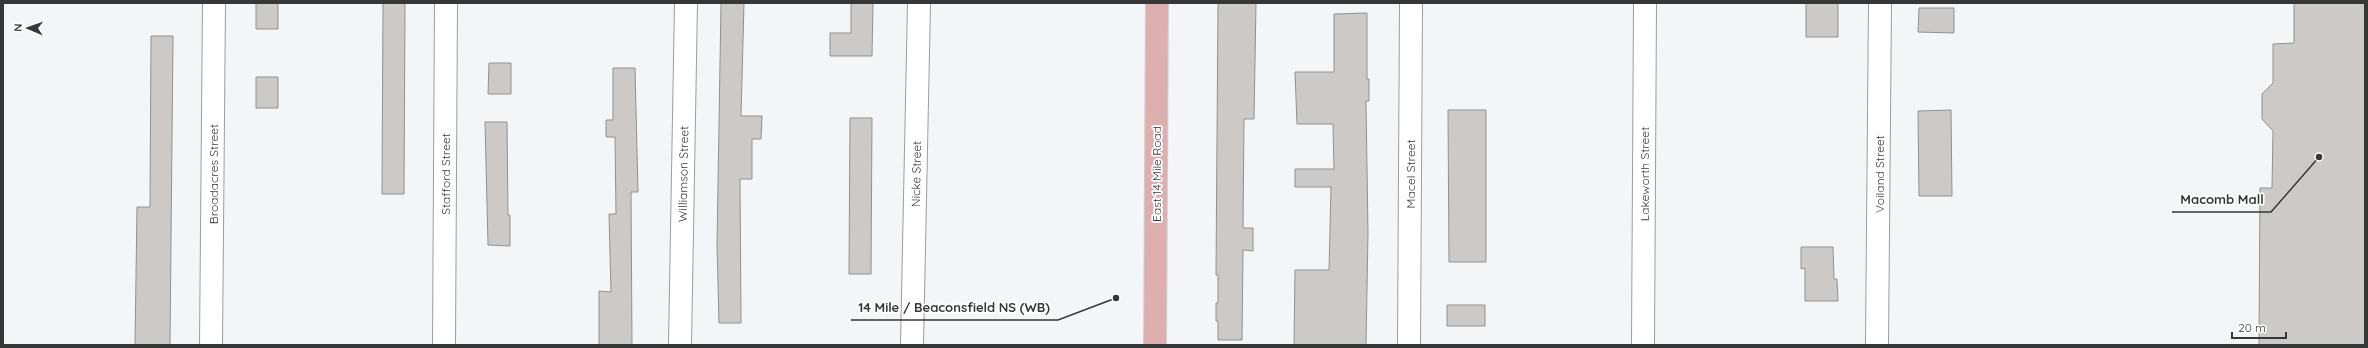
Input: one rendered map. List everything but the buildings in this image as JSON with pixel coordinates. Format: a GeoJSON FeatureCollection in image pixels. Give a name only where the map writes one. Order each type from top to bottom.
{"type":"FeatureCollection","features":[{"type":"Feature","properties":{"kind":"main road","name":"East 14 Mile Road"},"geometry":{"type":"LineString","coordinates":[[1155,345],[1157,3]]}},
{"type":"Feature","properties":{"kind":"street","name":"Broadacres Street"},"geometry":{"type":"LineString","coordinates":[[211,345],[214,3]]}},
{"type":"Feature","properties":{"kind":"street","name":"Stafford Street"},"geometry":{"type":"LineString","coordinates":[[444,345],[446,3]]}},
{"type":"Feature","properties":{"kind":"street","name":"Williamson Street"},"geometry":{"type":"LineString","coordinates":[[680,345],[686,3]]}},
{"type":"Feature","properties":{"kind":"street","name":"Nicke Street"},"geometry":{"type":"LineString","coordinates":[[912,345],[919,3]]}},
{"type":"Feature","properties":{"kind":"street","name":"Macel Street"},"geometry":{"type":"LineString","coordinates":[[1409,345],[1411,3]]}},
{"type":"Feature","properties":{"kind":"street","name":"Lakeworth Street"},"geometry":{"type":"LineString","coordinates":[[1643,345],[1645,3]]}},
{"type":"Feature","properties":{"kind":"street","name":"Voiland Street"},"geometry":{"type":"LineString","coordinates":[[1877,345],[1880,3]]}},
{"type":"Feature","properties":{"kind":"place","name":"Macomb Mall"},"geometry":{"type":"Point","coordinates":[2319,157]}},
{"type":"Feature","properties":{"kind":"place","name":"14 Mile / Beaconsfield NS (WB)"},"geometry":{"type":"Point","coordinates":[1116,298]}}]}
